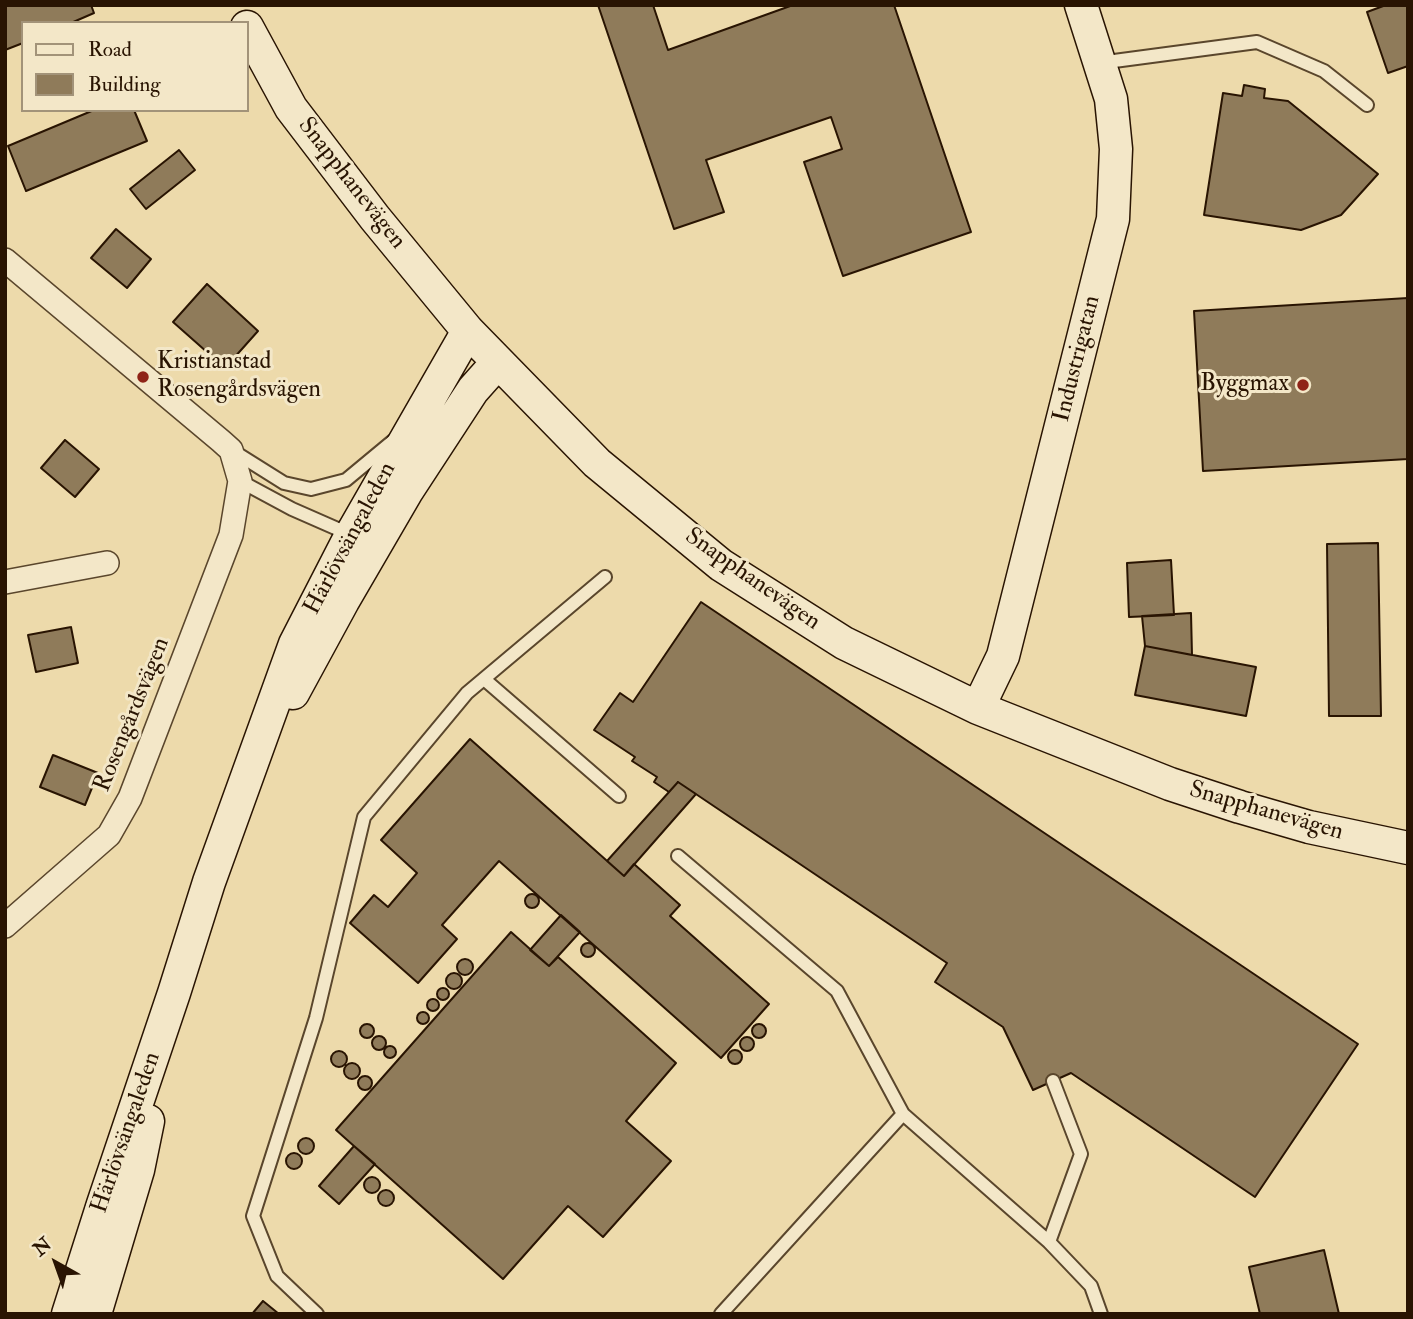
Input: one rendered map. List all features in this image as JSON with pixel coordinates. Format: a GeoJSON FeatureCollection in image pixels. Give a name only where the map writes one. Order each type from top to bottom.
{"type":"FeatureCollection","features":[{"type":"Feature","properties":{"kind":"main road"},"geometry":{"type":"LineString","coordinates":[[234,5],[243,21]]}},
{"type":"Feature","properties":{"kind":"main road","name":"Industrigatan"},"geometry":{"type":"LineString","coordinates":[[978,708],[1003,656],[1113,219],[1116,149],[1111,99],[1081,5]]}},
{"type":"Feature","properties":{"kind":"main road","name":"Snapphanevägen"},"geometry":{"type":"LineString","coordinates":[[248,29],[292,108],[375,218],[468,331],[597,463],[721,565],[844,643],[978,708],[1170,784],[1240,807],[1309,827],[1408,848]]}},
{"type":"Feature","properties":{"kind":"main road","name":"Härlövsängaleden"},"geometry":{"type":"LineString","coordinates":[[68,1314],[209,882],[295,644],[351,535],[468,331]]}},
{"type":"Feature","properties":{"kind":"main road","name":"Härlövsängaleden"},"geometry":{"type":"LineString","coordinates":[[254,757],[303,677],[384,531],[473,390],[497,363]]}},
{"type":"Feature","properties":{"kind":"main road","name":"Härlövsängaleden"},"geometry":{"type":"LineString","coordinates":[[95,1314],[138,1170],[174,993]]}},
{"type":"Feature","properties":{"kind":"street"},"geometry":{"type":"LineString","coordinates":[[5,260],[231,450],[240,481]]}},
{"type":"Feature","properties":{"kind":"street","name":"Rosengårdsvägen"},"geometry":{"type":"LineString","coordinates":[[5,926],[109,835],[130,798],[231,535],[240,481]]}},
{"type":"Feature","properties":{"kind":"street"},"geometry":{"type":"LineString","coordinates":[[5,582],[107,563]]}},
{"type":"Feature","properties":{"kind":"lane"},"geometry":{"type":"LineString","coordinates":[[1099,63],[1257,42],[1324,71],[1367,105]]}},
{"type":"Feature","properties":{"kind":"lane"},"geometry":{"type":"LineString","coordinates":[[231,450],[284,482],[310,489],[346,480],[412,425]]}},
{"type":"Feature","properties":{"kind":"lane"},"geometry":{"type":"LineString","coordinates":[[240,481],[292,509],[351,535],[384,531]]}},
{"type":"Feature","properties":{"kind":"lane"},"geometry":{"type":"LineString","coordinates":[[317,1314],[277,1276],[253,1216],[316,1018],[364,817],[467,694],[605,577]]}},
{"type":"Feature","properties":{"kind":"lane"},"geometry":{"type":"LineString","coordinates":[[484,679],[619,796]]}},
{"type":"Feature","properties":{"kind":"lane"},"geometry":{"type":"LineString","coordinates":[[678,856],[837,991],[903,1114],[1049,1242],[1091,1286],[1101,1314]]}},
{"type":"Feature","properties":{"kind":"lane"},"geometry":{"type":"LineString","coordinates":[[1049,1242],[1081,1154],[1053,1081]]}},
{"type":"Feature","properties":{"kind":"lane"},"geometry":{"type":"LineString","coordinates":[[721,1314],[903,1114]]}},
{"type":"Feature","properties":{"kind":"building"},"geometry":{"type":"Polygon","coordinates":[[[5,5],[91,5],[94,13],[76,21],[21,21],[21,44],[5,50],[5,5]]]}},
{"type":"Feature","properties":{"kind":"building"},"geometry":{"type":"Polygon","coordinates":[[[598,5],[653,5],[668,50],[793,5],[894,5],[971,232],[843,276],[804,162],[842,149],[831,117],[706,160],[724,212],[674,229],[598,5]]]}},
{"type":"Feature","properties":{"kind":"building"},"geometry":{"type":"Polygon","coordinates":[[[1386,5],[1408,5],[1408,66],[1388,73],[1367,12],[1386,5]]]}},
{"type":"Feature","properties":{"kind":"building"},"geometry":{"type":"Polygon","coordinates":[[[1244,85],[1265,89],[1264,98],[1288,101],[1378,174],[1341,215],[1301,230],[1204,215],[1223,93],[1242,96],[1244,85]]]}},
{"type":"Feature","properties":{"kind":"building"},"geometry":{"type":"Polygon","coordinates":[[[89,112],[135,112],[147,141],[26,191],[8,146],[89,112]]]}},
{"type":"Feature","properties":{"kind":"building"},"geometry":{"type":"Polygon","coordinates":[[[179,150],[195,170],[146,209],[130,189],[179,150]]]}},
{"type":"Feature","properties":{"kind":"building"},"geometry":{"type":"Polygon","coordinates":[[[116,229],[151,259],[127,288],[91,258],[116,229]]]}},
{"type":"Feature","properties":{"kind":"building"},"geometry":{"type":"Polygon","coordinates":[[[207,284],[258,331],[225,368],[173,322],[207,284]]]}},
{"type":"Feature","properties":{"kind":"building","name":"Byggmax"},"geometry":{"type":"Polygon","coordinates":[[[1408,298],[1408,459],[1203,471],[1194,311],[1408,298]]]}},
{"type":"Feature","properties":{"kind":"building"},"geometry":{"type":"Polygon","coordinates":[[[65,440],[99,469],[75,497],[41,468],[65,440]]]}},
{"type":"Feature","properties":{"kind":"building"},"geometry":{"type":"Polygon","coordinates":[[[1378,543],[1381,716],[1329,716],[1327,544],[1378,543]]]}},
{"type":"Feature","properties":{"kind":"building"},"geometry":{"type":"Polygon","coordinates":[[[1171,560],[1174,615],[1129,617],[1127,563],[1171,560]]]}},
{"type":"Feature","properties":{"kind":"building"},"geometry":{"type":"Polygon","coordinates":[[[701,602],[1358,1044],[1255,1197],[1071,1073],[1033,1090],[1003,1027],[935,982],[947,963],[678,782],[669,792],[654,782],[657,777],[632,761],[635,757],[594,730],[620,693],[633,702],[701,602]]]}},
{"type":"Feature","properties":{"kind":"building"},"geometry":{"type":"Polygon","coordinates":[[[1191,613],[1192,655],[1145,646],[1142,616],[1191,613]]]}},
{"type":"Feature","properties":{"kind":"building"},"geometry":{"type":"Polygon","coordinates":[[[71,627],[78,663],[36,672],[28,635],[71,627]]]}},
{"type":"Feature","properties":{"kind":"building"},"geometry":{"type":"Polygon","coordinates":[[[1145,646],[1256,667],[1246,716],[1135,695],[1145,646]]]}},
{"type":"Feature","properties":{"kind":"building"},"geometry":{"type":"Polygon","coordinates":[[[470,739],[624,876],[634,864],[680,905],[670,916],[769,1004],[721,1058],[499,861],[442,925],[457,939],[418,983],[350,923],[374,895],[388,907],[417,873],[381,840],[470,739]]]}},
{"type":"Feature","properties":{"kind":"building"},"geometry":{"type":"Polygon","coordinates":[[[53,755],[98,773],[85,805],[40,787],[53,755]]]}},
{"type":"Feature","properties":{"kind":"building"},"geometry":{"type":"Polygon","coordinates":[[[678,782],[696,794],[624,876],[607,861],[678,782]]]}},
{"type":"Feature","properties":{"kind":"building"},"geometry":{"type":"Polygon","coordinates":[[[532,894],[537,896],[537,906],[532,908],[527,906],[525,901],[527,896],[532,894]]]}},
{"type":"Feature","properties":{"kind":"building"},"geometry":{"type":"Polygon","coordinates":[[[561,915],[580,932],[549,966],[530,950],[561,915]]]}},
{"type":"Feature","properties":{"kind":"building"},"geometry":{"type":"Polygon","coordinates":[[[511,932],[549,966],[558,957],[676,1063],[626,1121],[671,1161],[603,1237],[568,1206],[503,1279],[336,1130],[511,932]]]}},
{"type":"Feature","properties":{"kind":"building"},"geometry":{"type":"Polygon","coordinates":[[[588,943],[593,945],[593,955],[588,957],[583,955],[581,950],[583,945],[588,943]]]}},
{"type":"Feature","properties":{"kind":"building"},"geometry":{"type":"Polygon","coordinates":[[[465,959],[473,967],[465,975],[457,967],[465,959]]]}},
{"type":"Feature","properties":{"kind":"building"},"geometry":{"type":"Polygon","coordinates":[[[454,973],[462,981],[454,989],[446,981],[454,973]]]}},
{"type":"Feature","properties":{"kind":"building"},"geometry":{"type":"Polygon","coordinates":[[[443,988],[449,994],[443,1000],[437,994],[443,988]]]}},
{"type":"Feature","properties":{"kind":"building"},"geometry":{"type":"Polygon","coordinates":[[[433,999],[439,1005],[433,1011],[427,1005],[433,999]]]}},
{"type":"Feature","properties":{"kind":"building"},"geometry":{"type":"Polygon","coordinates":[[[423,1012],[429,1018],[423,1024],[417,1018],[423,1012]]]}},
{"type":"Feature","properties":{"kind":"building"},"geometry":{"type":"Polygon","coordinates":[[[367,1024],[372,1026],[372,1036],[367,1038],[362,1036],[360,1031],[362,1026],[367,1024]]]}},
{"type":"Feature","properties":{"kind":"building"},"geometry":{"type":"Polygon","coordinates":[[[759,1024],[764,1026],[764,1036],[759,1038],[754,1036],[752,1031],[754,1026],[759,1024]]]}},
{"type":"Feature","properties":{"kind":"building"},"geometry":{"type":"Polygon","coordinates":[[[379,1036],[384,1038],[384,1048],[379,1050],[374,1048],[372,1043],[374,1038],[379,1036]]]}},
{"type":"Feature","properties":{"kind":"building"},"geometry":{"type":"Polygon","coordinates":[[[747,1037],[752,1039],[752,1049],[747,1051],[742,1049],[740,1044],[742,1039],[747,1037]]]}},
{"type":"Feature","properties":{"kind":"building"},"geometry":{"type":"Polygon","coordinates":[[[390,1046],[396,1052],[390,1058],[384,1052],[390,1046]]]}},
{"type":"Feature","properties":{"kind":"building"},"geometry":{"type":"Polygon","coordinates":[[[735,1050],[740,1052],[740,1062],[735,1064],[730,1062],[728,1057],[730,1052],[735,1050]]]}},
{"type":"Feature","properties":{"kind":"building"},"geometry":{"type":"Polygon","coordinates":[[[339,1051],[347,1059],[339,1067],[331,1059],[339,1051]]]}},
{"type":"Feature","properties":{"kind":"building"},"geometry":{"type":"Polygon","coordinates":[[[352,1063],[360,1071],[352,1079],[344,1071],[352,1063]]]}},
{"type":"Feature","properties":{"kind":"building"},"geometry":{"type":"Polygon","coordinates":[[[362,1076],[368,1076],[372,1083],[368,1090],[362,1090],[358,1086],[358,1080],[362,1076]]]}},
{"type":"Feature","properties":{"kind":"building"},"geometry":{"type":"Polygon","coordinates":[[[306,1138],[314,1146],[306,1154],[298,1146],[306,1138]]]}},
{"type":"Feature","properties":{"kind":"building"},"geometry":{"type":"Polygon","coordinates":[[[354,1146],[375,1164],[339,1204],[319,1186],[354,1146]]]}},
{"type":"Feature","properties":{"kind":"building"},"geometry":{"type":"Polygon","coordinates":[[[294,1153],[302,1161],[294,1169],[286,1161],[294,1153]]]}},
{"type":"Feature","properties":{"kind":"building"},"geometry":{"type":"Polygon","coordinates":[[[372,1177],[380,1185],[372,1193],[364,1185],[372,1177]]]}},
{"type":"Feature","properties":{"kind":"building"},"geometry":{"type":"Polygon","coordinates":[[[386,1190],[394,1198],[386,1206],[378,1198],[386,1190]]]}},
{"type":"Feature","properties":{"kind":"building"},"geometry":{"type":"Polygon","coordinates":[[[1324,1250],[1339,1314],[1260,1314],[1249,1267],[1324,1250]]]}},
{"type":"Feature","properties":{"kind":"building"},"geometry":{"type":"Polygon","coordinates":[[[263,1301],[279,1314],[252,1314],[263,1301]]]}},
{"type":"Feature","properties":{"kind":"place","name":"Kristianstad Rosengårdsvägen"},"geometry":{"type":"Point","coordinates":[143,377]}},
{"type":"Feature","properties":{"kind":"place","name":"Byggmax"},"geometry":{"type":"Point","coordinates":[1303,385]}}]}
